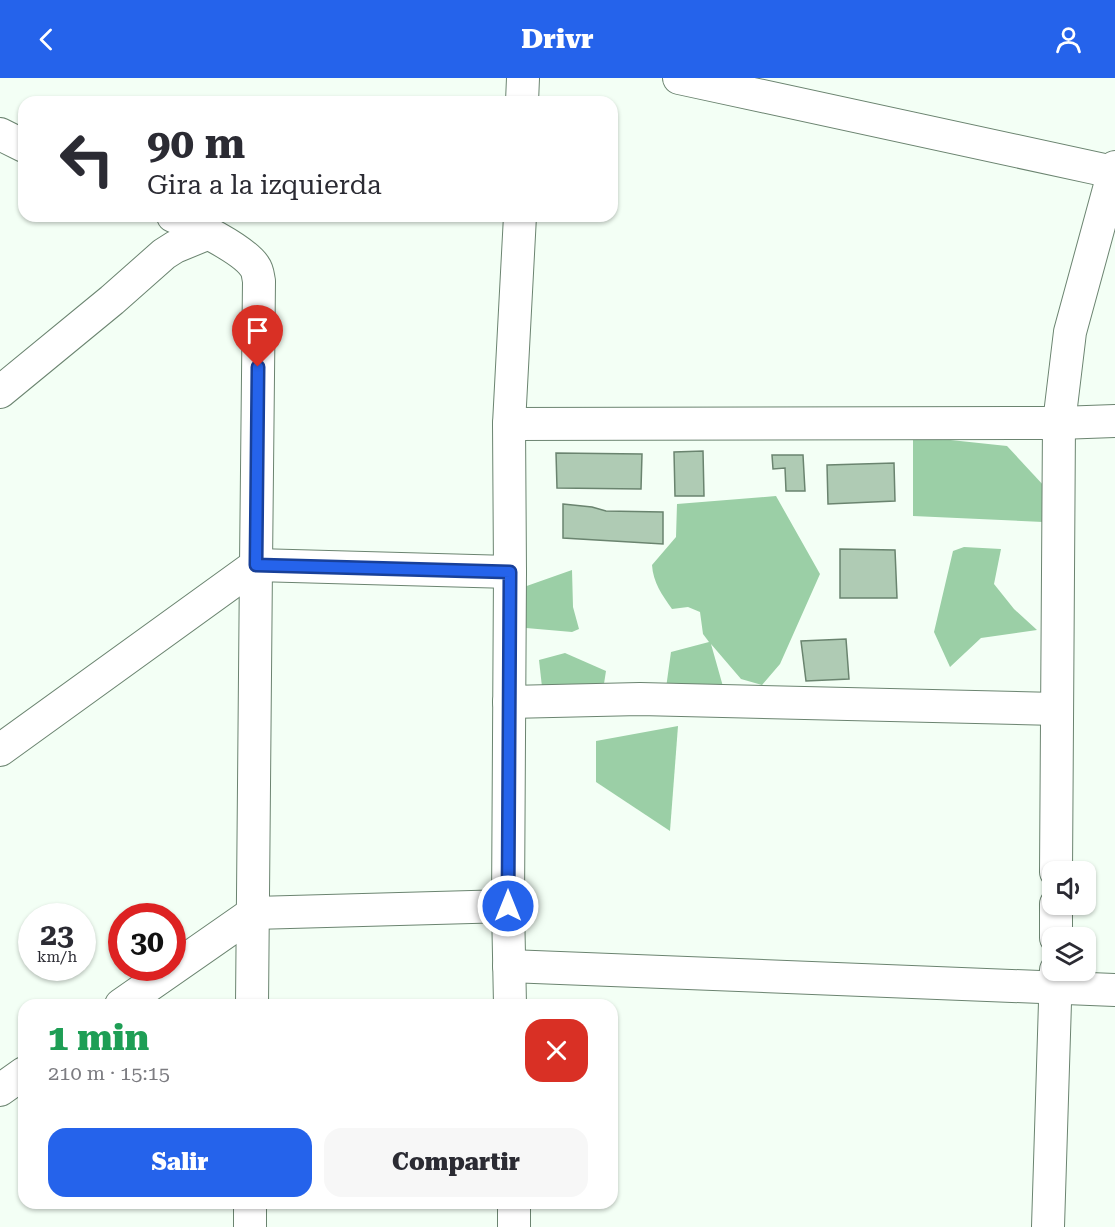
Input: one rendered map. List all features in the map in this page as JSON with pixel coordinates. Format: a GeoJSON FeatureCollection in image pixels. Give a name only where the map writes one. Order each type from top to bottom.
{"type":"FeatureCollection","features":[{"type":"Feature","properties":{"kind":"street"},"geometry":{"type":"LineString","coordinates":[[522,96],[523,78]]}},
{"type":"Feature","properties":{"kind":"street"},"geometry":{"type":"LineString","coordinates":[[680,78],[1114,169],[1070,332],[1059,423],[1056,861]]}},
{"type":"Feature","properties":{"kind":"street"},"geometry":{"type":"LineString","coordinates":[[0,134],[18,143]]}},
{"type":"Feature","properties":{"kind":"street"},"geometry":{"type":"LineString","coordinates":[[186,222],[209,233],[248,260],[256,269],[258,281],[252,999]]}},
{"type":"Feature","properties":{"kind":"street"},"geometry":{"type":"LineString","coordinates":[[510,999],[509,424],[520,222]]}},
{"type":"Feature","properties":{"kind":"street"},"geometry":{"type":"LineString","coordinates":[[0,392],[164,254],[209,233]]}},
{"type":"Feature","properties":{"kind":"street"},"geometry":{"type":"LineString","coordinates":[[509,424],[1115,421]]}},
{"type":"Feature","properties":{"kind":"street"},"geometry":{"type":"LineString","coordinates":[[0,750],[256,565],[510,572]]}},
{"type":"Feature","properties":{"kind":"street"},"geometry":{"type":"LineString","coordinates":[[509,702],[640,699],[1056,709]]}},
{"type":"Feature","properties":{"kind":"street"},"geometry":{"type":"LineString","coordinates":[[131,999],[253,913],[508,906]]}},
{"type":"Feature","properties":{"kind":"street"},"geometry":{"type":"LineString","coordinates":[[509,966],[1042,979]]}},
{"type":"Feature","properties":{"kind":"street"},"geometry":{"type":"LineString","coordinates":[[1048,1227],[1056,981]]}},
{"type":"Feature","properties":{"kind":"street"},"geometry":{"type":"LineString","coordinates":[[1067,981],[1115,990]]}},
{"type":"Feature","properties":{"kind":"street"},"geometry":{"type":"LineString","coordinates":[[0,1090],[18,1077]]}},
{"type":"Feature","properties":{"kind":"street"},"geometry":{"type":"LineString","coordinates":[[250,1209],[250,1227]]}},
{"type":"Feature","properties":{"kind":"street"},"geometry":{"type":"LineString","coordinates":[[514,1209],[514,1227]]}},
{"type":"Feature","properties":{"kind":"green space"},"geometry":{"type":"Polygon","coordinates":[[[913,436],[1007,446],[1045,487],[1043,522],[913,516],[913,436]]]}},
{"type":"Feature","properties":{"kind":"green space"},"geometry":{"type":"Polygon","coordinates":[[[776,496],[820,574],[780,664],[762,685],[741,679],[711,644],[724,690],[666,688],[671,652],[709,642],[703,634],[700,612],[688,607],[672,609],[654,577],[652,565],[676,537],[677,504],[776,496]]]}},
{"type":"Feature","properties":{"kind":"green space"},"geometry":{"type":"Polygon","coordinates":[[[964,547],[1001,549],[994,584],[1014,609],[1037,630],[981,638],[950,667],[934,632],[953,551],[964,547]]]}},
{"type":"Feature","properties":{"kind":"green space"},"geometry":{"type":"Polygon","coordinates":[[[572,570],[573,607],[579,629],[572,632],[526,628],[519,602],[521,588],[572,570]]]}},
{"type":"Feature","properties":{"kind":"green space"},"geometry":{"type":"Polygon","coordinates":[[[565,653],[606,671],[603,690],[542,687],[539,660],[565,653]]]}},
{"type":"Feature","properties":{"kind":"green space"},"geometry":{"type":"Polygon","coordinates":[[[678,726],[670,831],[596,782],[596,741],[678,726]]]}},
{"type":"Feature","properties":{"kind":"building"},"geometry":{"type":"Polygon","coordinates":[[[703,451],[704,496],[675,496],[674,452],[703,451]]]}},
{"type":"Feature","properties":{"kind":"building"},"geometry":{"type":"Polygon","coordinates":[[[556,453],[642,454],[641,489],[557,488],[556,453]]]}},
{"type":"Feature","properties":{"kind":"building"},"geometry":{"type":"Polygon","coordinates":[[[772,455],[803,455],[805,491],[786,491],[785,468],[773,469],[772,455]]]}},
{"type":"Feature","properties":{"kind":"building"},"geometry":{"type":"Polygon","coordinates":[[[894,463],[895,501],[828,504],[827,465],[894,463]]]}},
{"type":"Feature","properties":{"kind":"building"},"geometry":{"type":"Polygon","coordinates":[[[563,504],[606,511],[663,512],[663,544],[563,538],[563,504]]]}},
{"type":"Feature","properties":{"kind":"building"},"geometry":{"type":"Polygon","coordinates":[[[840,549],[895,550],[897,598],[840,598],[840,549]]]}},
{"type":"Feature","properties":{"kind":"building"},"geometry":{"type":"Polygon","coordinates":[[[846,639],[849,679],[806,681],[801,641],[846,639]]]}},
{"type":"Feature","properties":{"kind":"route"},"geometry":{"type":"LineString","coordinates":[[258,367],[256,565],[510,572],[508,906]]}}]}
